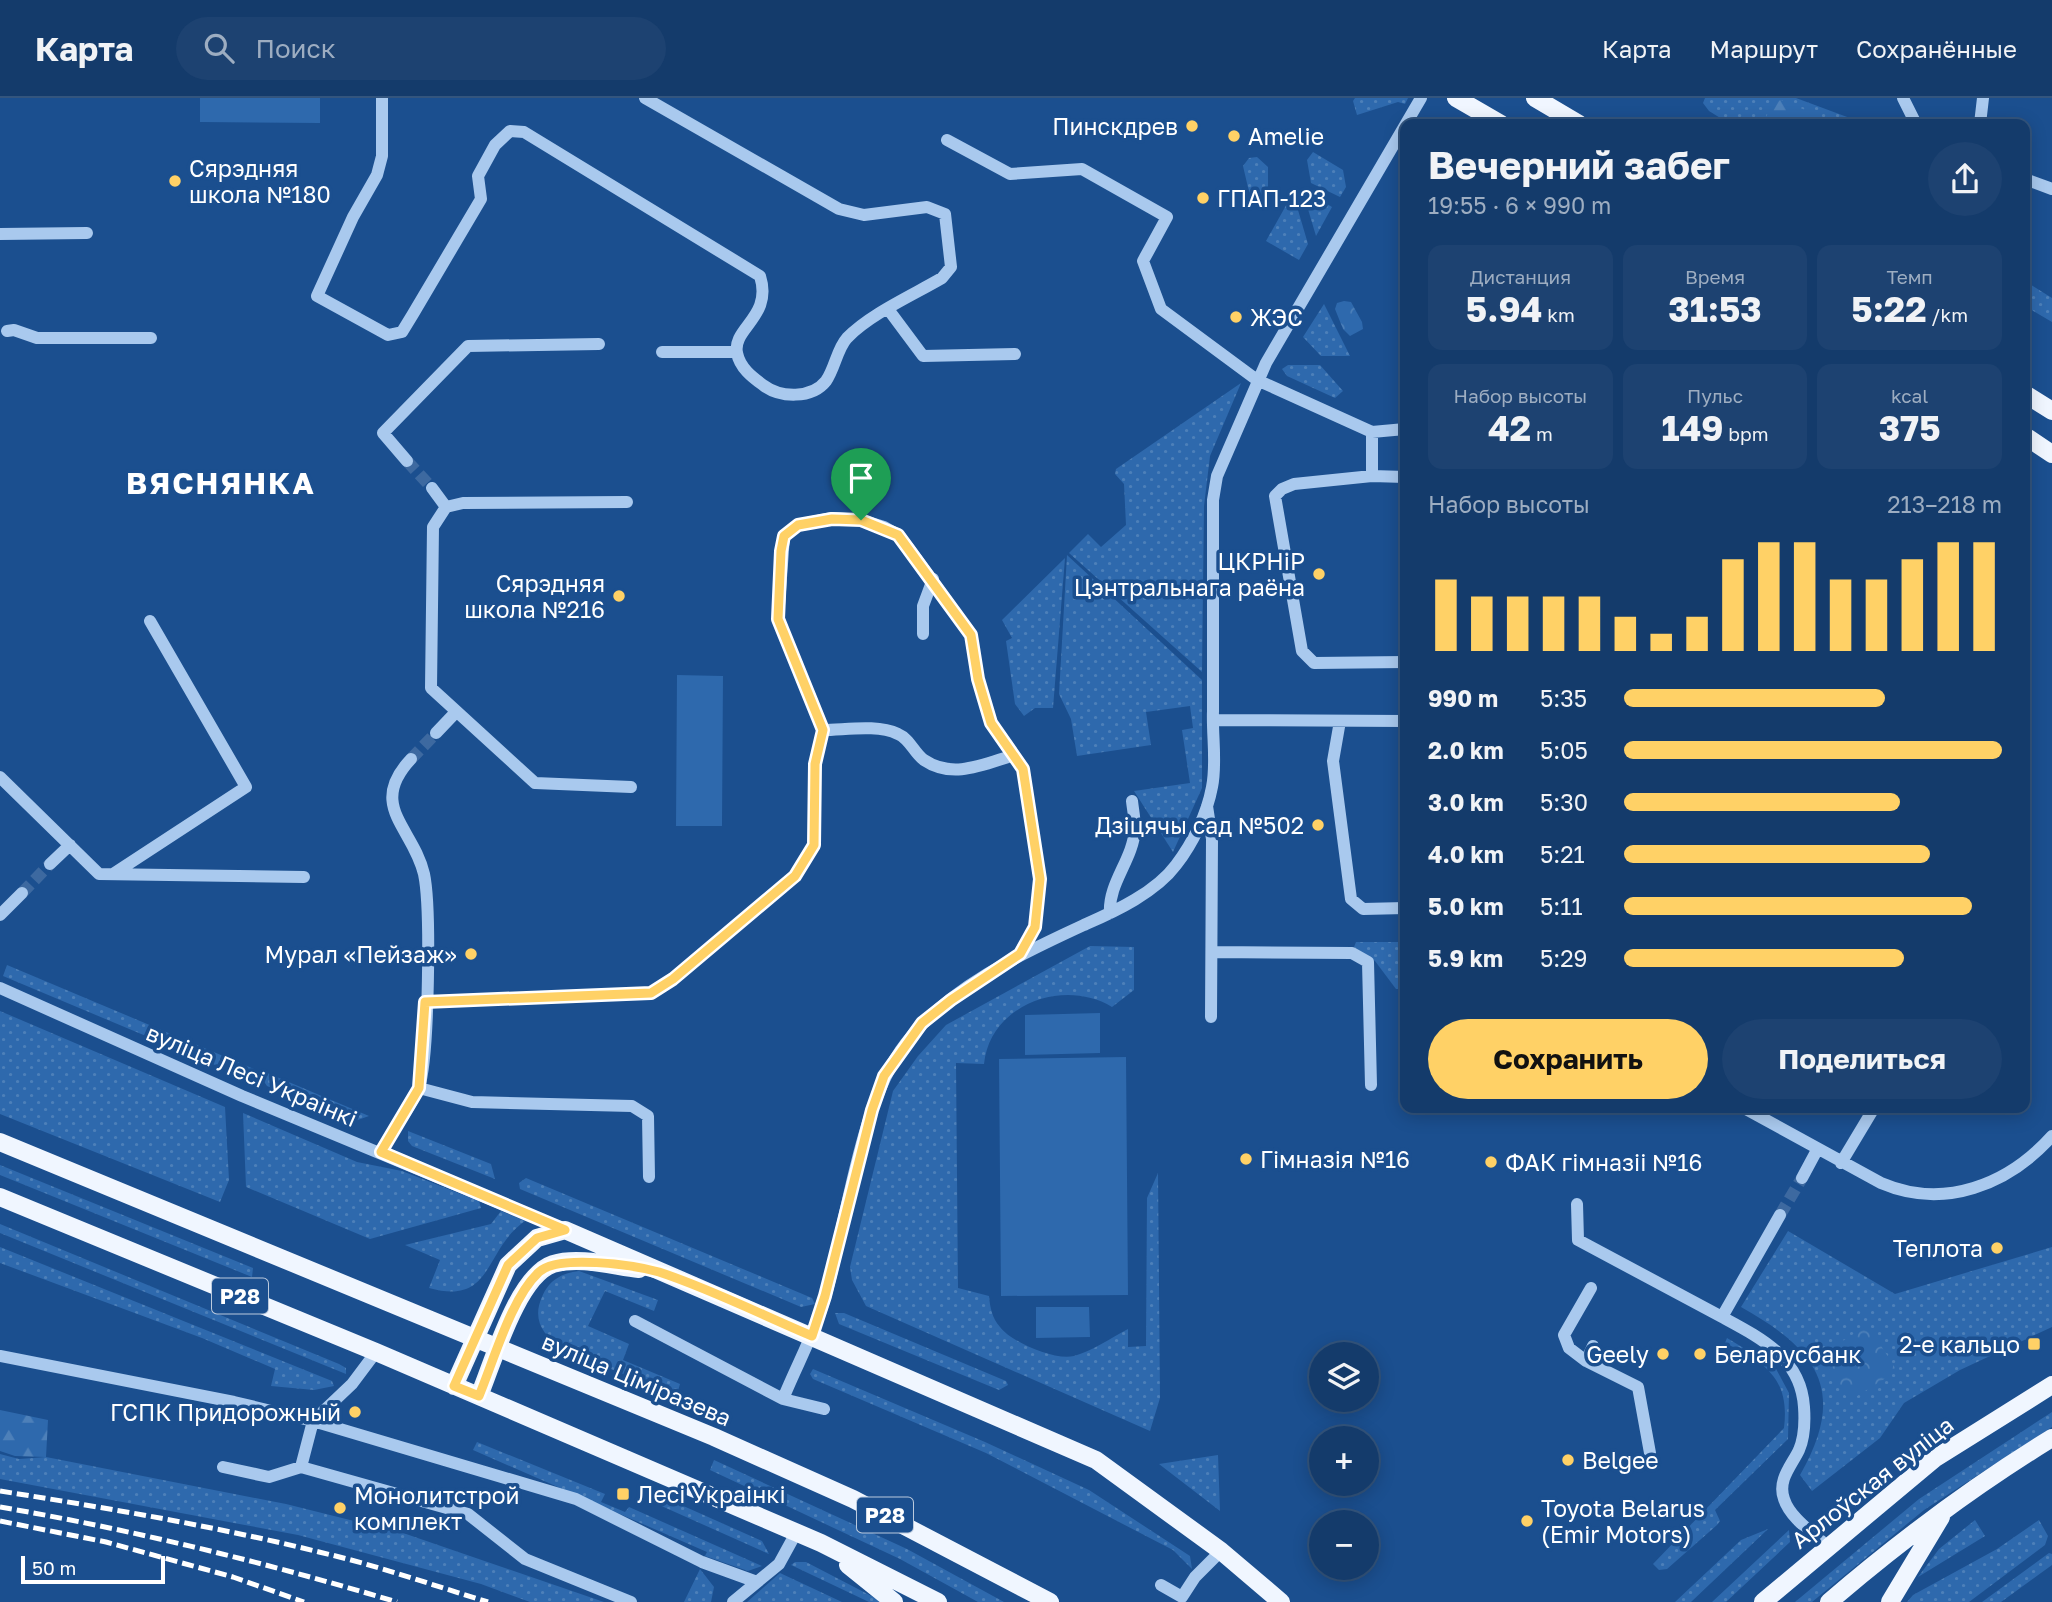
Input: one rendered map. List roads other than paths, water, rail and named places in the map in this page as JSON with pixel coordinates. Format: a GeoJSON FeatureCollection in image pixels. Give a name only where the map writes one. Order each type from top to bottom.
{"type":"FeatureCollection","features":[{"type":"Feature","properties":{"kind":"main road"},"geometry":{"type":"LineString","coordinates":[[1456,98],[1492,119]]}},
{"type":"Feature","properties":{"kind":"main road"},"geometry":{"type":"LineString","coordinates":[[1535,98],[1571,119]]}},
{"type":"Feature","properties":{"kind":"main road"},"geometry":{"type":"LineString","coordinates":[[2030,397],[2052,411]]}},
{"type":"Feature","properties":{"kind":"main road"},"geometry":{"type":"LineString","coordinates":[[2030,439],[2052,454]]}},
{"type":"Feature","properties":{"kind":"main road","name":"вуліца Ціміразева"},"geometry":{"type":"LineString","coordinates":[[0,1142],[474,1337],[853,1499],[1050,1602]]}},
{"type":"Feature","properties":{"kind":"main road","name":"Р28"},"geometry":{"type":"LineString","coordinates":[[0,1198],[376,1352],[821,1542],[938,1602]]}},
{"type":"Feature","properties":{"kind":"main road"},"geometry":{"type":"LineString","coordinates":[[454,1386],[498,1283],[520,1251],[537,1238],[565,1230],[1096,1460],[1221,1551],[1280,1602]]}},
{"type":"Feature","properties":{"kind":"main road"},"geometry":{"type":"LineString","coordinates":[[479,1396],[523,1291],[540,1270],[555,1263],[579,1262],[656,1271]]}},
{"type":"Feature","properties":{"kind":"main road","name":"Арлоўская вуліца"},"geometry":{"type":"LineString","coordinates":[[1763,1602],[1934,1459],[2052,1385]]}},
{"type":"Feature","properties":{"kind":"main road"},"geometry":{"type":"LineString","coordinates":[[1829,1602],[1890,1549],[1951,1503],[2052,1438]]}},
{"type":"Feature","properties":{"kind":"main road"},"geometry":{"type":"LineString","coordinates":[[1890,1602],[1908,1568],[1951,1503]]}},
{"type":"Feature","properties":{"kind":"main road"},"geometry":{"type":"LineString","coordinates":[[821,1542],[894,1602]]}},
{"type":"Feature","properties":{"kind":"street"},"geometry":{"type":"LineString","coordinates":[[382,98],[382,156],[377,175],[353,217],[317,296],[388,335],[402,332],[481,199],[478,176],[495,145],[510,131],[524,132],[760,276],[764,288],[762,304],[740,339],[737,352],[746,372],[772,392],[787,396],[809,392],[825,382],[846,338],[888,309],[942,278],[951,267],[945,214],[927,207],[864,215],[839,209],[645,98]]}},
{"type":"Feature","properties":{"kind":"street"},"geometry":{"type":"LineString","coordinates":[[1409,119],[1421,98]]}},
{"type":"Feature","properties":{"kind":"street"},"geometry":{"type":"LineString","coordinates":[[1903,98],[1914,119]]}},
{"type":"Feature","properties":{"kind":"street"},"geometry":{"type":"LineString","coordinates":[[1981,119],[1983,98]]}},
{"type":"Feature","properties":{"kind":"street"},"geometry":{"type":"LineString","coordinates":[[783,1399],[812,1336],[825,1296],[872,1110],[884,1076],[922,1023],[951,1000],[1020,954],[1110,913],[1175,867],[1207,806],[1213,784],[1213,500],[1217,476],[1257,380],[1400,134]]}},
{"type":"Feature","properties":{"kind":"street"},"geometry":{"type":"LineString","coordinates":[[947,141],[1010,174],[1082,169],[1167,217],[1143,261],[1161,309],[1257,380],[1372,432],[1400,429]]}},
{"type":"Feature","properties":{"kind":"street"},"geometry":{"type":"LineString","coordinates":[[2030,180],[2052,189]]}},
{"type":"Feature","properties":{"kind":"street"},"geometry":{"type":"LineString","coordinates":[[0,234],[87,233]]}},
{"type":"Feature","properties":{"kind":"street"},"geometry":{"type":"LineString","coordinates":[[888,309],[923,356],[1015,354]]}},
{"type":"Feature","properties":{"kind":"street"},"geometry":{"type":"LineString","coordinates":[[2,330],[15,330],[37,338],[151,338]]}},
{"type":"Feature","properties":{"kind":"street"},"geometry":{"type":"LineString","coordinates":[[407,461],[383,433],[468,346],[599,344]]}},
{"type":"Feature","properties":{"kind":"street"},"geometry":{"type":"LineString","coordinates":[[662,352],[737,352]]}},
{"type":"Feature","properties":{"kind":"street"},"geometry":{"type":"LineString","coordinates":[[1372,432],[1372,476]]}},
{"type":"Feature","properties":{"kind":"street"},"geometry":{"type":"LineString","coordinates":[[1400,477],[1372,476],[1294,484],[1275,496],[1302,651],[1314,663],[1400,662]]}},
{"type":"Feature","properties":{"kind":"street"},"geometry":{"type":"LineString","coordinates":[[432,488],[446,507]]}},
{"type":"Feature","properties":{"kind":"street"},"geometry":{"type":"LineString","coordinates":[[627,502],[463,503],[446,507],[433,527],[431,688],[534,783],[631,787]]}},
{"type":"Feature","properties":{"kind":"street"},"geometry":{"type":"LineString","coordinates":[[425,1002],[630,996],[651,993],[673,979],[795,876],[814,845],[815,764],[823,730],[778,619],[784,536],[798,525],[832,519],[861,520],[898,535],[933,579],[971,635],[978,679],[991,723],[1011,756],[1023,769],[1040,879],[1035,927],[1020,954]]}},
{"type":"Feature","properties":{"kind":"street"},"geometry":{"type":"LineString","coordinates":[[923,635],[923,606],[933,579]]}},
{"type":"Feature","properties":{"kind":"street"},"geometry":{"type":"LineString","coordinates":[[113,874],[246,787],[150,621]]}},
{"type":"Feature","properties":{"kind":"street"},"geometry":{"type":"LineString","coordinates":[[436,733],[456,712]]}},
{"type":"Feature","properties":{"kind":"street"},"geometry":{"type":"LineString","coordinates":[[1213,720],[1400,722]]}},
{"type":"Feature","properties":{"kind":"street"},"geometry":{"type":"LineString","coordinates":[[1340,722],[1333,761],[1351,899],[1363,909],[1400,908]]}},
{"type":"Feature","properties":{"kind":"street"},"geometry":{"type":"LineString","coordinates":[[823,730],[884,730],[899,734],[913,745],[922,759],[941,768],[965,771],[1011,756]]}},
{"type":"Feature","properties":{"kind":"street"},"geometry":{"type":"LineString","coordinates":[[381,1152],[419,1088],[428,915],[424,872],[395,810],[390,791],[396,775],[411,760]]}},
{"type":"Feature","properties":{"kind":"street"},"geometry":{"type":"LineString","coordinates":[[0,778],[99,874],[304,877]]}},
{"type":"Feature","properties":{"kind":"street"},"geometry":{"type":"LineString","coordinates":[[1110,913],[1109,898],[1128,855],[1135,830],[1132,802]]}},
{"type":"Feature","properties":{"kind":"street"},"geometry":{"type":"LineString","coordinates":[[1207,806],[1212,839],[1211,1017]]}},
{"type":"Feature","properties":{"kind":"street"},"geometry":{"type":"LineString","coordinates":[[50,864],[70,845]]}},
{"type":"Feature","properties":{"kind":"street"},"geometry":{"type":"LineString","coordinates":[[0,915],[22,893]]}},
{"type":"Feature","properties":{"kind":"street"},"geometry":{"type":"LineString","coordinates":[[1212,952],[1352,953],[1368,962],[1371,1085]]}},
{"type":"Feature","properties":{"kind":"street","name":"вуліца Лесі Украінкі"},"geometry":{"type":"LineString","coordinates":[[0,988],[242,1096],[565,1230]]}},
{"type":"Feature","properties":{"kind":"street"},"geometry":{"type":"LineString","coordinates":[[419,1088],[472,1102],[632,1106],[648,1116],[649,1177]]}},
{"type":"Feature","properties":{"kind":"street"},"geometry":{"type":"LineString","coordinates":[[1753,1113],[1841,1163],[1900,1191],[1929,1194],[1976,1189],[2017,1167],[2052,1136]]}},
{"type":"Feature","properties":{"kind":"street"},"geometry":{"type":"LineString","coordinates":[[1841,1163],[1871,1113]]}},
{"type":"Feature","properties":{"kind":"street"},"geometry":{"type":"LineString","coordinates":[[1802,1178],[1818,1150]]}},
{"type":"Feature","properties":{"kind":"street"},"geometry":{"type":"LineString","coordinates":[[1577,1204],[1578,1240],[1770,1343],[1797,1377],[1803,1395],[1805,1424],[1800,1448],[1786,1472],[1782,1489],[1784,1500],[1791,1512],[1827,1546]]}},
{"type":"Feature","properties":{"kind":"street"},"geometry":{"type":"LineString","coordinates":[[1722,1317],[1780,1215]]}},
{"type":"Feature","properties":{"kind":"street"},"geometry":{"type":"LineString","coordinates":[[1591,1287],[1564,1335],[1569,1348],[1586,1361],[1644,1385],[1650,1453]]}},
{"type":"Feature","properties":{"kind":"street"},"geometry":{"type":"LineString","coordinates":[[635,1321],[783,1399],[824,1409]]}},
{"type":"Feature","properties":{"kind":"street"},"geometry":{"type":"LineString","coordinates":[[1586,1361],[1594,1346]]}},
{"type":"Feature","properties":{"kind":"street"},"geometry":{"type":"LineString","coordinates":[[301,1467],[313,1421],[352,1384],[376,1352]]}},
{"type":"Feature","properties":{"kind":"street"},"geometry":{"type":"LineString","coordinates":[[0,1356],[234,1402],[313,1421],[576,1500],[702,1562],[757,1582]]}},
{"type":"Feature","properties":{"kind":"street"},"geometry":{"type":"LineString","coordinates":[[223,1467],[269,1477],[301,1467],[468,1514],[525,1559],[631,1602]]}},
{"type":"Feature","properties":{"kind":"street"},"geometry":{"type":"LineString","coordinates":[[733,1602],[779,1564],[796,1533]]}},
{"type":"Feature","properties":{"kind":"street"},"geometry":{"type":"LineString","coordinates":[[1161,1585],[1182,1597],[1195,1577],[1221,1551]]}},
{"type":"Feature","properties":{"kind":"tunnel"},"geometry":{"type":"LineString","coordinates":[[407,461],[432,488]]}},
{"type":"Feature","properties":{"kind":"tunnel"},"geometry":{"type":"LineString","coordinates":[[411,759],[436,733]]}},
{"type":"Feature","properties":{"kind":"tunnel"},"geometry":{"type":"LineString","coordinates":[[22,893],[50,864]]}},
{"type":"Feature","properties":{"kind":"tunnel"},"geometry":{"type":"LineString","coordinates":[[1780,1215],[1802,1178]]}},
{"type":"Feature","properties":{"kind":"railway"},"geometry":{"type":"LineString","coordinates":[[0,1491],[160,1518],[280,1543],[362,1563],[488,1602]]}},
{"type":"Feature","properties":{"kind":"railway"},"geometry":{"type":"LineString","coordinates":[[0,1507],[200,1548],[397,1602]]}},
{"type":"Feature","properties":{"kind":"railway"},"geometry":{"type":"LineString","coordinates":[[0,1521],[106,1542],[233,1577],[304,1602]]}},
{"type":"Feature","properties":{"kind":"place","name":"Пинскдрев"},"geometry":{"type":"Point","coordinates":[1192,126]}},
{"type":"Feature","properties":{"kind":"place","name":"Amelie"},"geometry":{"type":"Point","coordinates":[1234,136]}},
{"type":"Feature","properties":{"kind":"place","name":"Сярэдняя школа №180"},"geometry":{"type":"Point","coordinates":[175,181]}},
{"type":"Feature","properties":{"kind":"place","name":"ГПАП-123"},"geometry":{"type":"Point","coordinates":[1203,198]}},
{"type":"Feature","properties":{"kind":"place","name":"ЖЭС"},"geometry":{"type":"Point","coordinates":[1236,317]}},
{"type":"Feature","properties":{"kind":"place","name":"ЦКРНіР Цэнтральнага раёна"},"geometry":{"type":"Point","coordinates":[1319,574]}},
{"type":"Feature","properties":{"kind":"place","name":"Сярэдняя школа №216"},"geometry":{"type":"Point","coordinates":[619,596]}},
{"type":"Feature","properties":{"kind":"place","name":"Дзіцячы сад №502"},"geometry":{"type":"Point","coordinates":[1318,825]}},
{"type":"Feature","properties":{"kind":"place","name":"Мурал «Пейзаж»"},"geometry":{"type":"Point","coordinates":[471,954]}},
{"type":"Feature","properties":{"kind":"place","name":"Гімназія №16"},"geometry":{"type":"Point","coordinates":[1246,1159]}},
{"type":"Feature","properties":{"kind":"place","name":"ФАК гімназіі №16"},"geometry":{"type":"Point","coordinates":[1491,1162]}},
{"type":"Feature","properties":{"kind":"place","name":"Теплота"},"geometry":{"type":"Point","coordinates":[1997,1248]}},
{"type":"Feature","properties":{"kind":"place","name":"2-е кальцо"},"geometry":{"type":"Point","coordinates":[2034,1344]}},
{"type":"Feature","properties":{"kind":"place","name":"Geely"},"geometry":{"type":"Point","coordinates":[1663,1354]}},
{"type":"Feature","properties":{"kind":"place","name":"Беларусбанк"},"geometry":{"type":"Point","coordinates":[1700,1354]}},
{"type":"Feature","properties":{"kind":"place","name":"ГСПК Придорожный"},"geometry":{"type":"Point","coordinates":[355,1412]}},
{"type":"Feature","properties":{"kind":"place","name":"Belgee"},"geometry":{"type":"Point","coordinates":[1568,1460]}},
{"type":"Feature","properties":{"kind":"place","name":"Лесі Украінкі"},"geometry":{"type":"Point","coordinates":[623,1494]}},
{"type":"Feature","properties":{"kind":"place","name":"Монолитстрой комплект"},"geometry":{"type":"Point","coordinates":[340,1508]}},
{"type":"Feature","properties":{"kind":"place","name":"Toyota Belarus (Emir Motors)"},"geometry":{"type":"Point","coordinates":[1527,1521]}},
{"type":"Feature","properties":{"kind":"district","name":"ВЯСНЯНКА"},"geometry":{"type":"Point","coordinates":[221,483]}}]}
